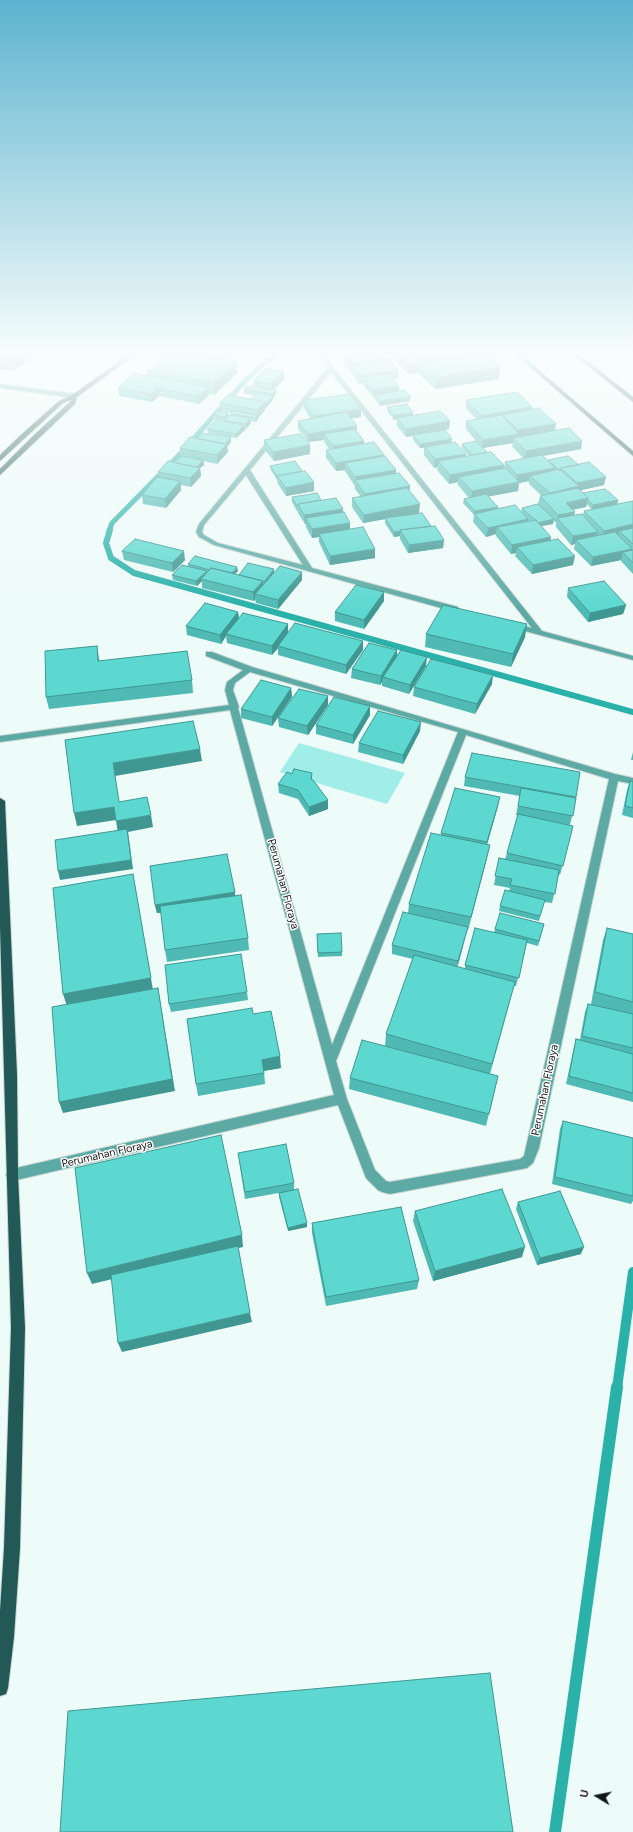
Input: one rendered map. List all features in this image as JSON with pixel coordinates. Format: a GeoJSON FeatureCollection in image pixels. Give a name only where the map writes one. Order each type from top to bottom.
{"type":"FeatureCollection","features":[{"type":"Feature","properties":{"kind":"main road"},"geometry":{"type":"LineString","coordinates":[[0,460],[20,439]]}},
{"type":"Feature","properties":{"kind":"main road"},"geometry":{"type":"LineString","coordinates":[[0,473],[33,439]]}},
{"type":"Feature","properties":{"kind":"main road"},"geometry":{"type":"LineString","coordinates":[[616,439],[633,454]]}},
{"type":"Feature","properties":{"kind":"main road"},"geometry":{"type":"LineString","coordinates":[[0,801],[11,1075],[12,1176],[18,1328],[12,1548],[6,1637],[0,1688]]}},
{"type":"Feature","properties":{"kind":"street"},"geometry":{"type":"LineString","coordinates":[[271,439],[201,525],[199,532],[201,536],[216,544],[466,612]]}},
{"type":"Feature","properties":{"kind":"street"},"geometry":{"type":"LineString","coordinates":[[387,439],[540,633]]}},
{"type":"Feature","properties":{"kind":"street"},"geometry":{"type":"LineString","coordinates":[[246,470],[308,569]]}},
{"type":"Feature","properties":{"kind":"street"},"geometry":{"type":"LineString","coordinates":[[503,622],[633,658]]}},
{"type":"Feature","properties":{"kind":"street"},"geometry":{"type":"LineString","coordinates":[[209,654],[249,669],[463,731],[614,778],[633,781]]}},
{"type":"Feature","properties":{"kind":"street","name":"Perumahan Floraya"},"geometry":{"type":"LineString","coordinates":[[249,669],[231,682],[229,686],[341,1099],[370,1174],[382,1186],[390,1188],[518,1165],[523,1164],[529,1159],[533,1148],[614,778]]}},
{"type":"Feature","properties":{"kind":"street"},"geometry":{"type":"LineString","coordinates":[[0,738],[235,707]]}},
{"type":"Feature","properties":{"kind":"street"},"geometry":{"type":"LineString","coordinates":[[331,1060],[463,731]]}},
{"type":"Feature","properties":{"kind":"street","name":"Perumahan Floraya"},"geometry":{"type":"LineString","coordinates":[[12,1176],[341,1099]]}},
{"type":"Feature","properties":{"kind":"shaded area"},"geometry":{"type":"Polygon","coordinates":[[[299,743],[405,773],[387,804],[280,772],[299,743]]]}},
{"type":"Feature","properties":{"kind":"building"},"geometry":{"type":"Polygon","coordinates":[[[188,439],[203,439],[227,444],[217,455],[180,448],[188,439]]]}},
{"type":"Feature","properties":{"kind":"building"},"geometry":{"type":"Polygon","coordinates":[[[201,439],[229,439],[226,444],[201,439]]]}},
{"type":"Feature","properties":{"kind":"building"},"geometry":{"type":"Polygon","coordinates":[[[305,439],[310,445],[273,452],[264,440],[305,439]]]}},
{"type":"Feature","properties":{"kind":"building"},"geometry":{"type":"Polygon","coordinates":[[[328,439],[363,439],[364,441],[333,446],[328,439]]]}},
{"type":"Feature","properties":{"kind":"building"},"geometry":{"type":"Polygon","coordinates":[[[416,439],[449,439],[420,444],[416,439]]]}},
{"type":"Feature","properties":{"kind":"building"},"geometry":{"type":"Polygon","coordinates":[[[514,439],[580,439],[582,441],[526,451],[514,439]]]}},
{"type":"Feature","properties":{"kind":"building"},"geometry":{"type":"Polygon","coordinates":[[[476,441],[487,452],[473,455],[462,444],[476,441]]]}},
{"type":"Feature","properties":{"kind":"building"},"geometry":{"type":"Polygon","coordinates":[[[374,442],[384,455],[336,463],[326,450],[374,442]]]}},
{"type":"Feature","properties":{"kind":"building"},"geometry":{"type":"Polygon","coordinates":[[[455,442],[466,454],[435,459],[425,447],[455,442]]]}},
{"type":"Feature","properties":{"kind":"building"},"geometry":{"type":"Polygon","coordinates":[[[491,452],[504,465],[450,475],[438,461],[491,452]]]}},
{"type":"Feature","properties":{"kind":"building"},"geometry":{"type":"Polygon","coordinates":[[[542,455],[555,468],[517,475],[505,462],[542,455]]]}},
{"type":"Feature","properties":{"kind":"building"},"geometry":{"type":"Polygon","coordinates":[[[182,456],[203,460],[197,467],[176,463],[182,456]]]}},
{"type":"Feature","properties":{"kind":"building"},"geometry":{"type":"Polygon","coordinates":[[[385,456],[396,470],[355,477],[345,463],[385,456]]]}},
{"type":"Feature","properties":{"kind":"building"},"geometry":{"type":"Polygon","coordinates":[[[568,456],[579,465],[561,468],[560,471],[548,460],[568,456]]]}},
{"type":"Feature","properties":{"kind":"building"},"geometry":{"type":"Polygon","coordinates":[[[168,461],[200,468],[190,478],[158,472],[168,461]]]}},
{"type":"Feature","properties":{"kind":"building"},"geometry":{"type":"Polygon","coordinates":[[[295,461],[302,471],[277,476],[270,466],[295,461]]]}},
{"type":"Feature","properties":{"kind":"building"},"geometry":{"type":"Polygon","coordinates":[[[589,462],[606,477],[577,483],[561,468],[589,462]]]}},
{"type":"Feature","properties":{"kind":"building"},"geometry":{"type":"Polygon","coordinates":[[[506,468],[519,482],[472,491],[459,477],[506,468]]]}},
{"type":"Feature","properties":{"kind":"building"},"geometry":{"type":"Polygon","coordinates":[[[559,469],[579,486],[550,493],[530,476],[559,469]]]}},
{"type":"Feature","properties":{"kind":"building"},"geometry":{"type":"Polygon","coordinates":[[[305,471],[314,482],[286,488],[277,476],[305,471]]]}},
{"type":"Feature","properties":{"kind":"building"},"geometry":{"type":"Polygon","coordinates":[[[399,473],[410,486],[365,494],[355,480],[399,473]]]}},
{"type":"Feature","properties":{"kind":"building"},"geometry":{"type":"Polygon","coordinates":[[[157,477],[180,481],[165,499],[142,495],[157,477]]]}},
{"type":"Feature","properties":{"kind":"building"},"geometry":{"type":"Polygon","coordinates":[[[407,488],[420,504],[364,515],[352,498],[407,488]]]}},
{"type":"Feature","properties":{"kind":"building"},"geometry":{"type":"Polygon","coordinates":[[[578,488],[588,498],[566,503],[575,512],[558,515],[540,496],[578,488]]]}},
{"type":"Feature","properties":{"kind":"building"},"geometry":{"type":"Polygon","coordinates":[[[605,489],[618,500],[593,505],[583,493],[605,489]]]}},
{"type":"Feature","properties":{"kind":"building"},"geometry":{"type":"Polygon","coordinates":[[[317,493],[321,500],[298,504],[298,506],[292,497],[317,493]]]}},
{"type":"Feature","properties":{"kind":"building"},"geometry":{"type":"Polygon","coordinates":[[[486,494],[498,507],[475,511],[464,499],[486,494]]]}},
{"type":"Feature","properties":{"kind":"building"},"geometry":{"type":"Polygon","coordinates":[[[336,498],[343,509],[304,515],[298,504],[336,498]]]}},
{"type":"Feature","properties":{"kind":"building"},"geometry":{"type":"Polygon","coordinates":[[[633,501],[633,524],[604,531],[584,511],[633,501]]]}},
{"type":"Feature","properties":{"kind":"building"},"geometry":{"type":"Polygon","coordinates":[[[538,504],[554,519],[538,523],[522,508],[538,504]]]}},
{"type":"Feature","properties":{"kind":"building"},"geometry":{"type":"Polygon","coordinates":[[[515,505],[528,519],[488,528],[474,514],[515,505]]]}},
{"type":"Feature","properties":{"kind":"building"},"geometry":{"type":"Polygon","coordinates":[[[344,512],[350,523],[312,529],[306,518],[344,512]]]}},
{"type":"Feature","properties":{"kind":"building"},"geometry":{"type":"Polygon","coordinates":[[[422,513],[431,526],[394,532],[385,518],[422,513]]]}},
{"type":"Feature","properties":{"kind":"building"},"geometry":{"type":"Polygon","coordinates":[[[582,514],[598,532],[573,536],[557,518],[582,514]]]}},
{"type":"Feature","properties":{"kind":"building"},"geometry":{"type":"Polygon","coordinates":[[[536,520],[551,537],[512,545],[497,527],[536,520]]]}},
{"type":"Feature","properties":{"kind":"building"},"geometry":{"type":"Polygon","coordinates":[[[435,526],[444,540],[409,545],[400,530],[435,526]]]}},
{"type":"Feature","properties":{"kind":"building"},"geometry":{"type":"Polygon","coordinates":[[[363,527],[375,549],[330,556],[319,534],[363,527]]]}},
{"type":"Feature","properties":{"kind":"building"},"geometry":{"type":"Polygon","coordinates":[[[633,528],[633,544],[619,531],[633,528]]]}},
{"type":"Feature","properties":{"kind":"building"},"geometry":{"type":"Polygon","coordinates":[[[615,532],[632,549],[593,557],[576,540],[615,532]]]}},
{"type":"Feature","properties":{"kind":"building"},"geometry":{"type":"Polygon","coordinates":[[[135,539],[184,551],[172,563],[122,551],[135,539]]]}},
{"type":"Feature","properties":{"kind":"building"},"geometry":{"type":"Polygon","coordinates":[[[558,539],[575,556],[533,565],[517,547],[558,539]]]}},
{"type":"Feature","properties":{"kind":"building"},"geometry":{"type":"Polygon","coordinates":[[[633,550],[633,563],[623,552],[633,550]]]}},
{"type":"Feature","properties":{"kind":"building"},"geometry":{"type":"Polygon","coordinates":[[[195,556],[237,567],[232,573],[211,568],[210,570],[188,564],[195,556]]]}},
{"type":"Feature","properties":{"kind":"building"},"geometry":{"type":"Polygon","coordinates":[[[248,563],[274,569],[264,582],[262,582],[263,581],[239,575],[248,563]]]}},
{"type":"Feature","properties":{"kind":"building"},"geometry":{"type":"Polygon","coordinates":[[[182,565],[207,571],[196,581],[172,575],[182,565]]]}},
{"type":"Feature","properties":{"kind":"building"},"geometry":{"type":"Polygon","coordinates":[[[280,566],[302,572],[278,600],[255,594],[280,566]]]}},
{"type":"Feature","properties":{"kind":"building"},"geometry":{"type":"Polygon","coordinates":[[[211,568],[263,581],[253,592],[201,579],[211,568]]]}},
{"type":"Feature","properties":{"kind":"building"},"geometry":{"type":"Polygon","coordinates":[[[604,581],[626,605],[590,613],[568,588],[604,581]]]}},
{"type":"Feature","properties":{"kind":"building"},"geometry":{"type":"Polygon","coordinates":[[[356,585],[384,592],[364,620],[335,612],[356,585]]]}},
{"type":"Feature","properties":{"kind":"building"},"geometry":{"type":"Polygon","coordinates":[[[205,603],[238,612],[220,635],[186,626],[205,603]]]}},
{"type":"Feature","properties":{"kind":"building"},"geometry":{"type":"Polygon","coordinates":[[[443,605],[527,624],[513,654],[426,634],[443,605]]]}},
{"type":"Feature","properties":{"kind":"building"},"geometry":{"type":"Polygon","coordinates":[[[243,613],[288,624],[272,646],[226,634],[243,613]]]}},
{"type":"Feature","properties":{"kind":"building"},"geometry":{"type":"Polygon","coordinates":[[[295,623],[363,641],[346,665],[278,646],[295,623]]]}},
{"type":"Feature","properties":{"kind":"building"},"geometry":{"type":"Polygon","coordinates":[[[369,643],[397,650],[381,676],[352,669],[369,643]]]}},
{"type":"Feature","properties":{"kind":"building"},"geometry":{"type":"Polygon","coordinates":[[[97,646],[98,661],[187,651],[192,680],[46,697],[45,651],[97,646]]]}},
{"type":"Feature","properties":{"kind":"building"},"geometry":{"type":"Polygon","coordinates":[[[401,650],[427,657],[410,685],[383,677],[401,650]]]}},
{"type":"Feature","properties":{"kind":"building"},"geometry":{"type":"Polygon","coordinates":[[[431,659],[493,675],[477,704],[414,687],[431,659]]]}},
{"type":"Feature","properties":{"kind":"building"},"geometry":{"type":"Polygon","coordinates":[[[261,680],[291,688],[272,717],[241,709],[261,680]]]}},
{"type":"Feature","properties":{"kind":"building"},"geometry":{"type":"Polygon","coordinates":[[[299,689],[328,696],[307,726],[278,718],[299,689]]]}},
{"type":"Feature","properties":{"kind":"building"},"geometry":{"type":"Polygon","coordinates":[[[334,697],[370,706],[353,735],[316,725],[334,697]]]}},
{"type":"Feature","properties":{"kind":"building"},"geometry":{"type":"Polygon","coordinates":[[[378,711],[421,722],[403,755],[359,743],[378,711]]]}},
{"type":"Feature","properties":{"kind":"building"},"geometry":{"type":"Polygon","coordinates":[[[193,721],[200,749],[113,763],[119,802],[147,797],[151,815],[116,821],[114,807],[74,813],[65,740],[193,721]]]}},
{"type":"Feature","properties":{"kind":"building"},"geometry":{"type":"Polygon","coordinates":[[[472,753],[580,772],[576,797],[465,777],[472,753]]]}},
{"type":"Feature","properties":{"kind":"building"},"geometry":{"type":"Polygon","coordinates":[[[294,769],[312,773],[311,779],[328,800],[309,807],[298,790],[278,784],[287,772],[292,774],[294,769]]]}},
{"type":"Feature","properties":{"kind":"building"},"geometry":{"type":"Polygon","coordinates":[[[630,781],[633,782],[633,808],[625,806],[630,781]]]}},
{"type":"Feature","properties":{"kind":"building"},"geometry":{"type":"Polygon","coordinates":[[[455,788],[500,797],[487,842],[441,833],[455,788]]]}},
{"type":"Feature","properties":{"kind":"building"},"geometry":{"type":"Polygon","coordinates":[[[521,788],[576,798],[573,816],[518,806],[521,788]]]}},
{"type":"Feature","properties":{"kind":"building"},"geometry":{"type":"Polygon","coordinates":[[[518,814],[573,826],[563,866],[507,853],[518,814]]]}},
{"type":"Feature","properties":{"kind":"building"},"geometry":{"type":"Polygon","coordinates":[[[127,829],[131,860],[58,871],[55,840],[127,829]]]}},
{"type":"Feature","properties":{"kind":"building"},"geometry":{"type":"Polygon","coordinates":[[[431,833],[490,845],[471,917],[409,904],[431,833]]]}},
{"type":"Feature","properties":{"kind":"building"},"geometry":{"type":"Polygon","coordinates":[[[227,854],[235,892],[155,905],[150,866],[227,854]]]}},
{"type":"Feature","properties":{"kind":"building"},"geometry":{"type":"Polygon","coordinates":[[[499,858],[559,870],[555,894],[510,885],[512,879],[495,876],[499,858]]]}},
{"type":"Feature","properties":{"kind":"building"},"geometry":{"type":"Polygon","coordinates":[[[133,874],[151,978],[63,994],[53,888],[133,874]]]}},
{"type":"Feature","properties":{"kind":"building"},"geometry":{"type":"Polygon","coordinates":[[[505,890],[545,900],[540,916],[500,906],[505,890]]]}},
{"type":"Feature","properties":{"kind":"building"},"geometry":{"type":"Polygon","coordinates":[[[241,895],[248,938],[165,950],[160,906],[241,895]]]}},
{"type":"Feature","properties":{"kind":"building"},"geometry":{"type":"Polygon","coordinates":[[[403,912],[468,927],[458,961],[392,945],[403,912]]]}},
{"type":"Feature","properties":{"kind":"building"},"geometry":{"type":"Polygon","coordinates":[[[500,913],[544,924],[539,941],[495,929],[500,913]]]}},
{"type":"Feature","properties":{"kind":"building"},"geometry":{"type":"Polygon","coordinates":[[[475,928],[527,940],[519,978],[465,965],[475,928]]]}},
{"type":"Feature","properties":{"kind":"building"},"geometry":{"type":"Polygon","coordinates":[[[607,928],[633,934],[633,1002],[595,992],[607,928]]]}},
{"type":"Feature","properties":{"kind":"building"},"geometry":{"type":"Polygon","coordinates":[[[341,933],[342,952],[318,953],[317,934],[341,933]]]}},
{"type":"Feature","properties":{"kind":"building"},"geometry":{"type":"Polygon","coordinates":[[[241,954],[247,992],[169,1004],[165,965],[241,954]]]}},
{"type":"Feature","properties":{"kind":"building"},"geometry":{"type":"Polygon","coordinates":[[[414,955],[515,982],[492,1064],[386,1034],[414,955]]]}},
{"type":"Feature","properties":{"kind":"building"},"geometry":{"type":"Polygon","coordinates":[[[158,988],[172,1079],[59,1102],[52,1007],[158,988]]]}},
{"type":"Feature","properties":{"kind":"building"},"geometry":{"type":"Polygon","coordinates":[[[588,1004],[633,1014],[633,1048],[582,1036],[588,1004]]]}},
{"type":"Feature","properties":{"kind":"building"},"geometry":{"type":"Polygon","coordinates":[[[252,1008],[253,1014],[271,1011],[280,1056],[262,1060],[264,1073],[196,1084],[187,1019],[252,1008]]]}},
{"type":"Feature","properties":{"kind":"building"},"geometry":{"type":"Polygon","coordinates":[[[576,1039],[633,1054],[633,1093],[569,1076],[576,1039]]]}},
{"type":"Feature","properties":{"kind":"building"},"geometry":{"type":"Polygon","coordinates":[[[362,1040],[498,1076],[489,1114],[350,1078],[362,1040]]]}},
{"type":"Feature","properties":{"kind":"building"},"geometry":{"type":"Polygon","coordinates":[[[563,1121],[633,1138],[633,1196],[555,1177],[563,1121]]]}},
{"type":"Feature","properties":{"kind":"building"},"geometry":{"type":"Polygon","coordinates":[[[221,1135],[242,1235],[87,1273],[75,1168],[221,1135]]]}},
{"type":"Feature","properties":{"kind":"building"},"geometry":{"type":"Polygon","coordinates":[[[286,1144],[294,1183],[245,1192],[238,1153],[286,1144]]]}},
{"type":"Feature","properties":{"kind":"building"},"geometry":{"type":"Polygon","coordinates":[[[298,1189],[307,1223],[288,1228],[279,1193],[298,1189]]]}},
{"type":"Feature","properties":{"kind":"building"},"geometry":{"type":"Polygon","coordinates":[[[502,1189],[525,1247],[435,1271],[415,1211],[502,1189]]]}},
{"type":"Feature","properties":{"kind":"building"},"geometry":{"type":"Polygon","coordinates":[[[560,1191],[584,1247],[540,1258],[518,1202],[560,1191]]]}},
{"type":"Feature","properties":{"kind":"building"},"geometry":{"type":"Polygon","coordinates":[[[401,1207],[419,1280],[326,1297],[312,1223],[401,1207]]]}},
{"type":"Feature","properties":{"kind":"building"},"geometry":{"type":"Polygon","coordinates":[[[238,1246],[250,1313],[118,1343],[111,1275],[238,1246]]]}},
{"type":"Feature","properties":{"kind":"building"},"geometry":{"type":"Polygon","coordinates":[[[490,1673],[513,1832],[60,1832],[68,1711],[490,1673]]]}},
{"type":"Feature","properties":{"kind":"waterway"},"geometry":{"type":"LineString","coordinates":[[109,531],[112,523],[193,439]]}},
{"type":"Feature","properties":{"kind":"waterway"},"geometry":{"type":"LineString","coordinates":[[110,530],[106,543],[111,558],[134,573],[633,712]]}},
{"type":"Feature","properties":{"kind":"waterway"},"geometry":{"type":"LineString","coordinates":[[617,1388],[633,1272]]}},
{"type":"Feature","properties":{"kind":"waterway"},"geometry":{"type":"LineString","coordinates":[[555,1832],[617,1387]]}}]}
